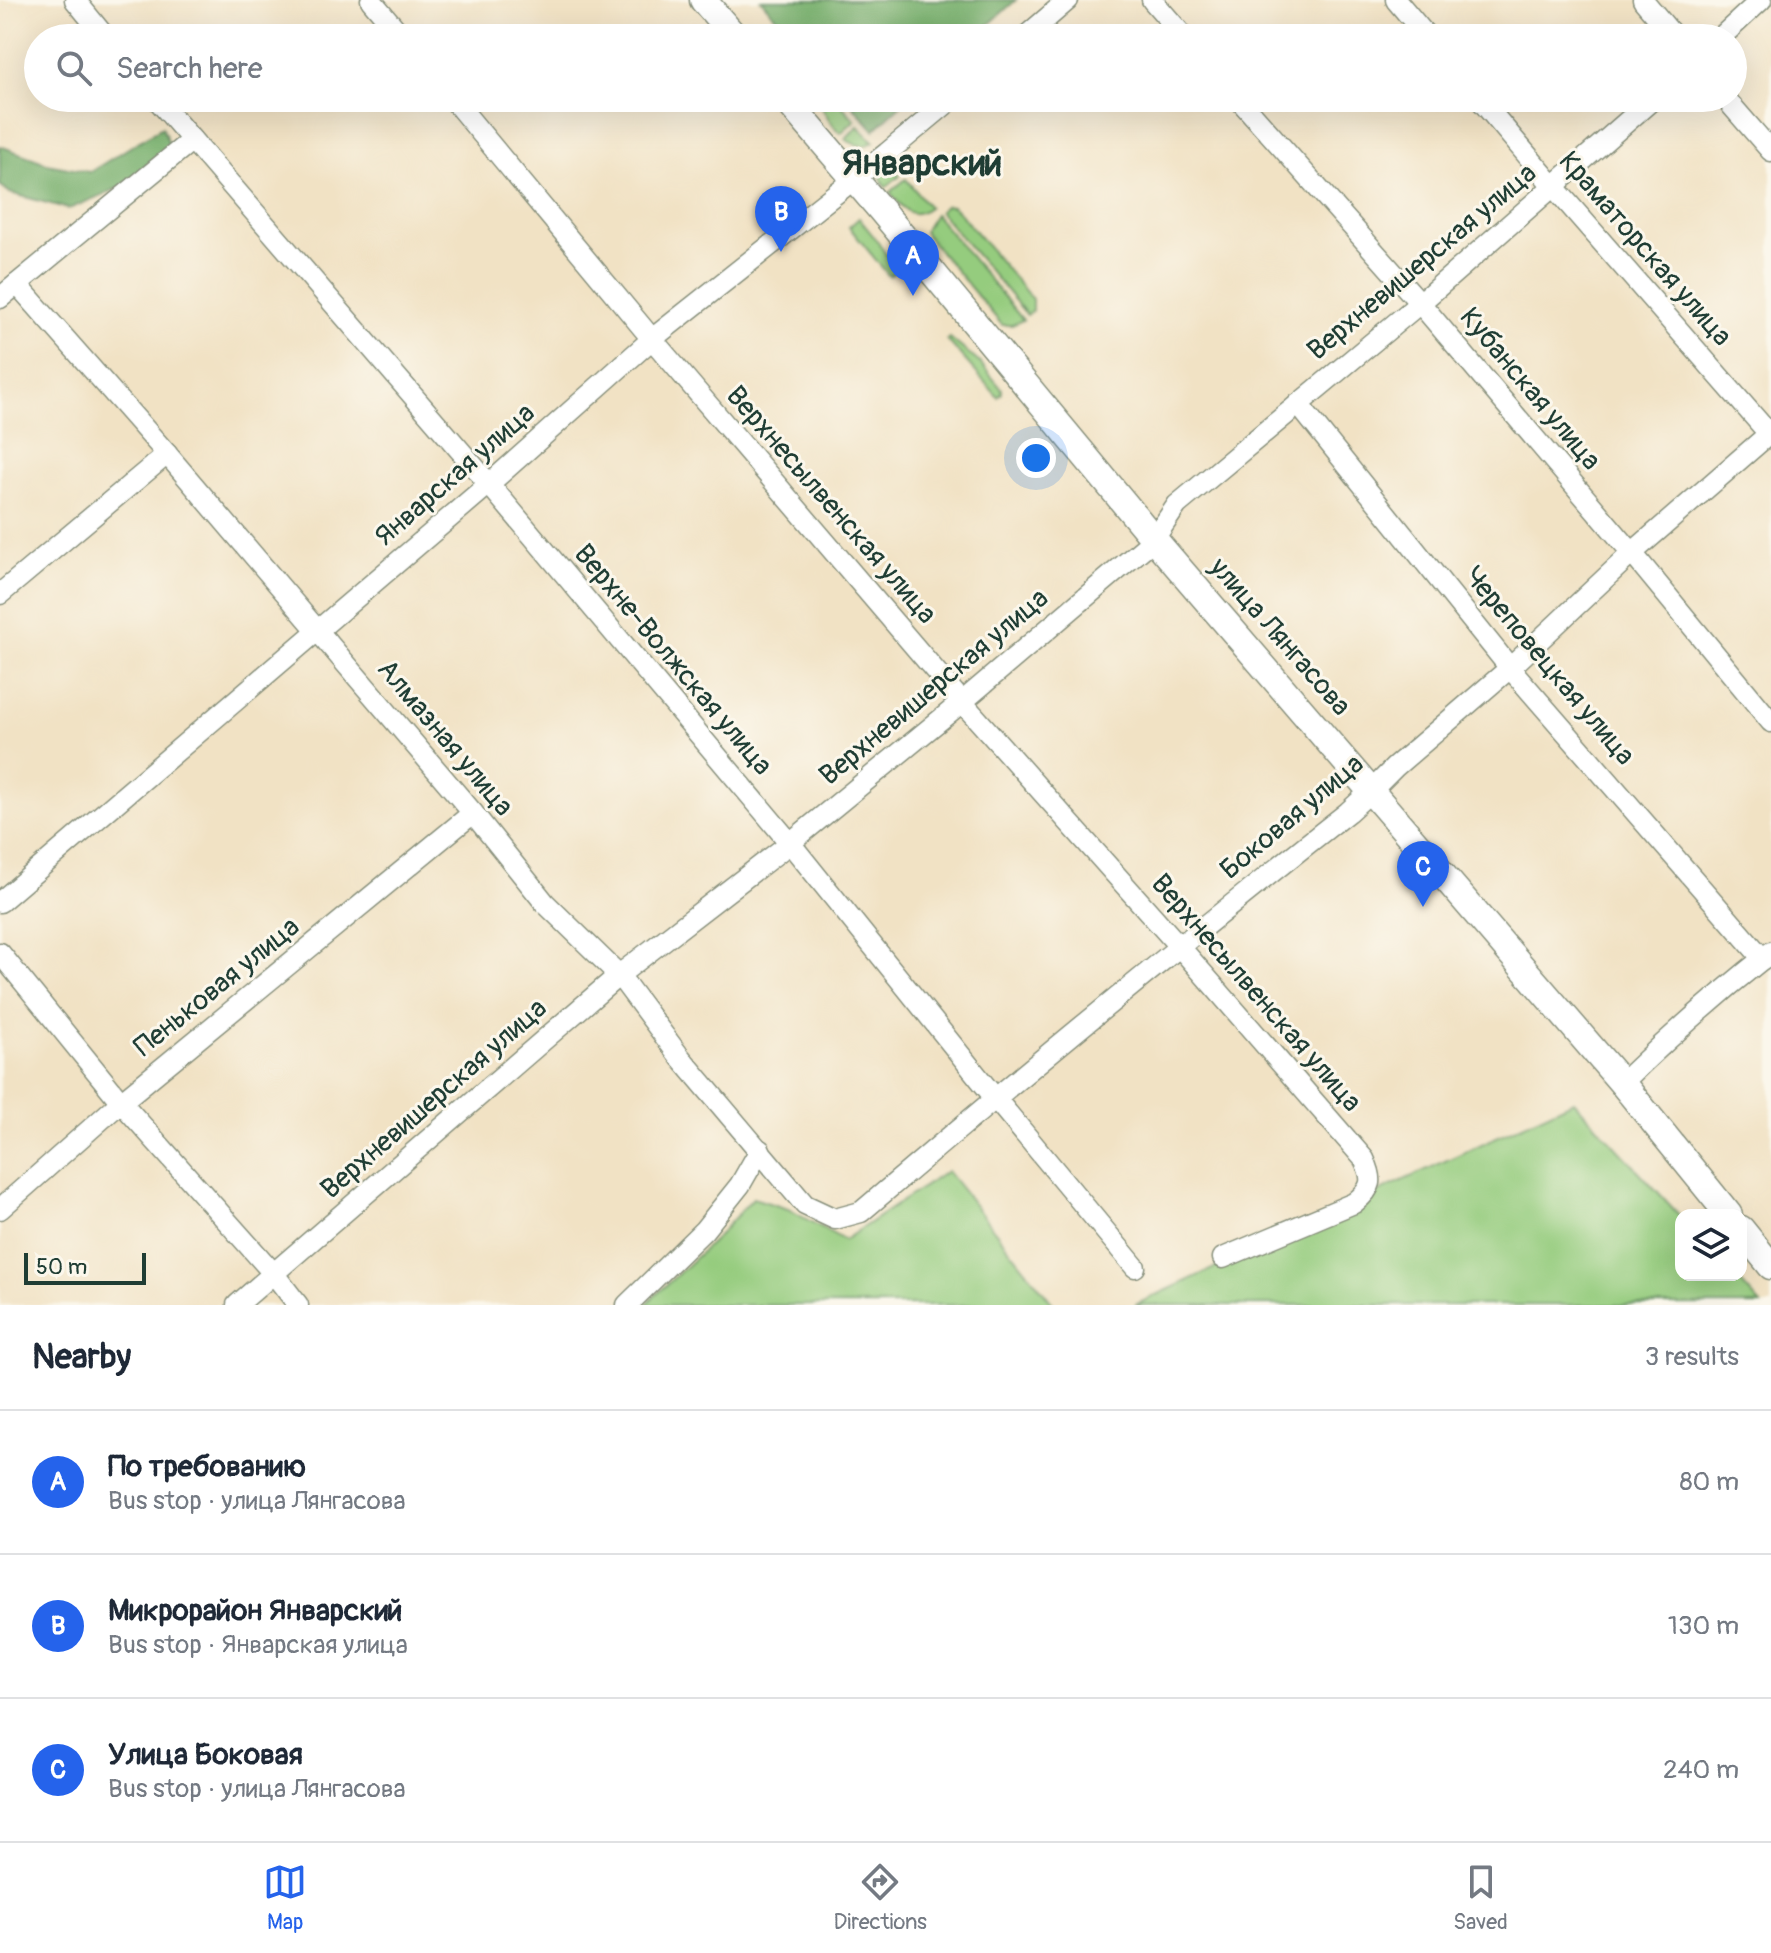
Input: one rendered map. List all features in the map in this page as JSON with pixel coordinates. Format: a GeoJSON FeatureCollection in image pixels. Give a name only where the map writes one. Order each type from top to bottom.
{"type":"FeatureCollection","features":[{"type":"Feature","properties":{"kind":"main road"},"geometry":{"type":"LineString","coordinates":[[703,0],[724,24]]}},
{"type":"Feature","properties":{"kind":"main road","name":"улица Лянгасова"},"geometry":{"type":"LineString","coordinates":[[797,112],[1154,539],[1622,1083],[1724,1209]]}},
{"type":"Feature","properties":{"kind":"main road"},"geometry":{"type":"LineString","coordinates":[[1747,1236],[1771,1266]]}},
{"type":"Feature","properties":{"kind":"street"},"geometry":{"type":"LineString","coordinates":[[75,0],[95,24]]}},
{"type":"Feature","properties":{"kind":"street"},"geometry":{"type":"LineString","coordinates":[[371,0],[391,24]]}},
{"type":"Feature","properties":{"kind":"street"},"geometry":{"type":"LineString","coordinates":[[1040,24],[1068,0]]}},
{"type":"Feature","properties":{"kind":"street"},"geometry":{"type":"LineString","coordinates":[[1152,0],[1173,24]]}},
{"type":"Feature","properties":{"kind":"street"},"geometry":{"type":"LineString","coordinates":[[1396,0],[1416,24]]}},
{"type":"Feature","properties":{"kind":"street"},"geometry":{"type":"LineString","coordinates":[[1643,0],[1663,24]]}},
{"type":"Feature","properties":{"kind":"street"},"geometry":{"type":"LineString","coordinates":[[1735,24],[1761,0]]}},
{"type":"Feature","properties":{"kind":"street","name":"Верхне-Волжская улица"},"geometry":{"type":"LineString","coordinates":[[168,112],[489,484],[790,843],[1135,1267]]}},
{"type":"Feature","properties":{"kind":"street","name":"Верхнесылвенская улица"},"geometry":{"type":"LineString","coordinates":[[464,112],[652,339],[962,702],[1364,1159],[1371,1174],[1370,1185],[1354,1203],[1223,1258]]}},
{"type":"Feature","properties":{"kind":"street","name":"Январская улица"},"geometry":{"type":"LineString","coordinates":[[0,902],[489,484],[652,339],[936,112]]}},
{"type":"Feature","properties":{"kind":"street","name":"Кубанская улица"},"geometry":{"type":"LineString","coordinates":[[1250,112],[1420,303],[1771,722]]}},
{"type":"Feature","properties":{"kind":"street","name":"Краматорская улица"},"geometry":{"type":"LineString","coordinates":[[1491,112],[1770,435]]}},
{"type":"Feature","properties":{"kind":"street","name":"Верхневишерская улица"},"geometry":{"type":"LineString","coordinates":[[237,1305],[619,975],[790,843],[1154,539],[1177,505],[1420,303],[1638,112]]}},
{"type":"Feature","properties":{"kind":"street"},"geometry":{"type":"LineString","coordinates":[[1737,112],[1771,151]]}},
{"type":"Feature","properties":{"kind":"street"},"geometry":{"type":"LineString","coordinates":[[0,298],[192,140]]}},
{"type":"Feature","properties":{"kind":"street","name":"Алмазная улица"},"geometry":{"type":"LineString","coordinates":[[17,284],[167,454],[473,813],[545,903],[619,975],[680,1057],[805,1205],[835,1219]]}},
{"type":"Feature","properties":{"kind":"street","name":"Череповецкая улица"},"geometry":{"type":"LineString","coordinates":[[1298,404],[1510,668],[1767,956]]}},
{"type":"Feature","properties":{"kind":"street","name":"Боковая улица"},"geometry":{"type":"LineString","coordinates":[[835,1219],[861,1212],[1179,946],[1370,792],[1510,668],[1632,553],[1770,435]]}},
{"type":"Feature","properties":{"kind":"street"},"geometry":{"type":"LineString","coordinates":[[0,594],[167,454]]}},
{"type":"Feature","properties":{"kind":"street","name":"Пеньковая улица"},"geometry":{"type":"LineString","coordinates":[[0,1209],[121,1102],[473,813]]}},
{"type":"Feature","properties":{"kind":"street"},"geometry":{"type":"LineString","coordinates":[[0,953],[121,1102],[298,1305]]}},
{"type":"Feature","properties":{"kind":"street"},"geometry":{"type":"LineString","coordinates":[[1622,1083],[1692,1018],[1767,956]]}},
{"type":"Feature","properties":{"kind":"street"},"geometry":{"type":"LineString","coordinates":[[627,1305],[704,1230],[740,1185],[760,1150]]}},
{"type":"Feature","properties":{"kind":"green space"},"geometry":{"type":"Polygon","coordinates":[[[761,0],[1016,0],[989,24],[782,24],[761,0]]]}},
{"type":"Feature","properties":{"kind":"green space"},"geometry":{"type":"Polygon","coordinates":[[[824,112],[848,112],[855,120],[841,133],[824,112]]]}},
{"type":"Feature","properties":{"kind":"green space"},"geometry":{"type":"Polygon","coordinates":[[[858,112],[894,112],[874,130],[858,112]]]}},
{"type":"Feature","properties":{"kind":"green space"},"geometry":{"type":"Polygon","coordinates":[[[858,126],[874,142],[859,145],[845,139],[858,126]]]}},
{"type":"Feature","properties":{"kind":"green space"},"geometry":{"type":"Polygon","coordinates":[[[162,127],[170,146],[121,187],[69,209],[10,193],[0,185],[0,146],[52,165],[90,172],[162,127]]]}},
{"type":"Feature","properties":{"kind":"green space"},"geometry":{"type":"Polygon","coordinates":[[[888,160],[900,176],[886,187],[881,173],[888,160]]]}},
{"type":"Feature","properties":{"kind":"green space"},"geometry":{"type":"Polygon","coordinates":[[[906,179],[929,207],[911,213],[898,203],[890,192],[906,179]]]}},
{"type":"Feature","properties":{"kind":"green space"},"geometry":{"type":"Polygon","coordinates":[[[946,205],[957,210],[1032,299],[1032,311],[1027,315],[939,211],[946,205]]]}},
{"type":"Feature","properties":{"kind":"green space"},"geometry":{"type":"Polygon","coordinates":[[[935,214],[1023,320],[1002,325],[926,235],[924,231],[935,214]]]}},
{"type":"Feature","properties":{"kind":"green space"},"geometry":{"type":"Polygon","coordinates":[[[859,218],[897,271],[889,276],[849,227],[859,218]]]}},
{"type":"Feature","properties":{"kind":"green space"},"geometry":{"type":"Polygon","coordinates":[[[950,338],[981,364],[1002,389],[998,397],[947,340],[950,338]]]}},
{"type":"Feature","properties":{"kind":"green space"},"geometry":{"type":"Polygon","coordinates":[[[1574,1101],[1675,1210],[1675,1281],[1739,1281],[1761,1305],[1135,1305],[1574,1101]]]}},
{"type":"Feature","properties":{"kind":"green space"},"geometry":{"type":"Polygon","coordinates":[[[947,1171],[1054,1305],[645,1305],[753,1198],[788,1209],[844,1240],[947,1171]]]}},
{"type":"Feature","properties":{"kind":"place","name":"Микрорайон Январский"},"geometry":{"type":"Point","coordinates":[781,252]}},
{"type":"Feature","properties":{"kind":"place","name":"По требованию"},"geometry":{"type":"Point","coordinates":[913,296]}},
{"type":"Feature","properties":{"kind":"place","name":"Улица Боковая"},"geometry":{"type":"Point","coordinates":[1423,907]}},
{"type":"Feature","properties":{"kind":"district","name":"Январский"},"geometry":{"type":"Point","coordinates":[922,163]}}]}
